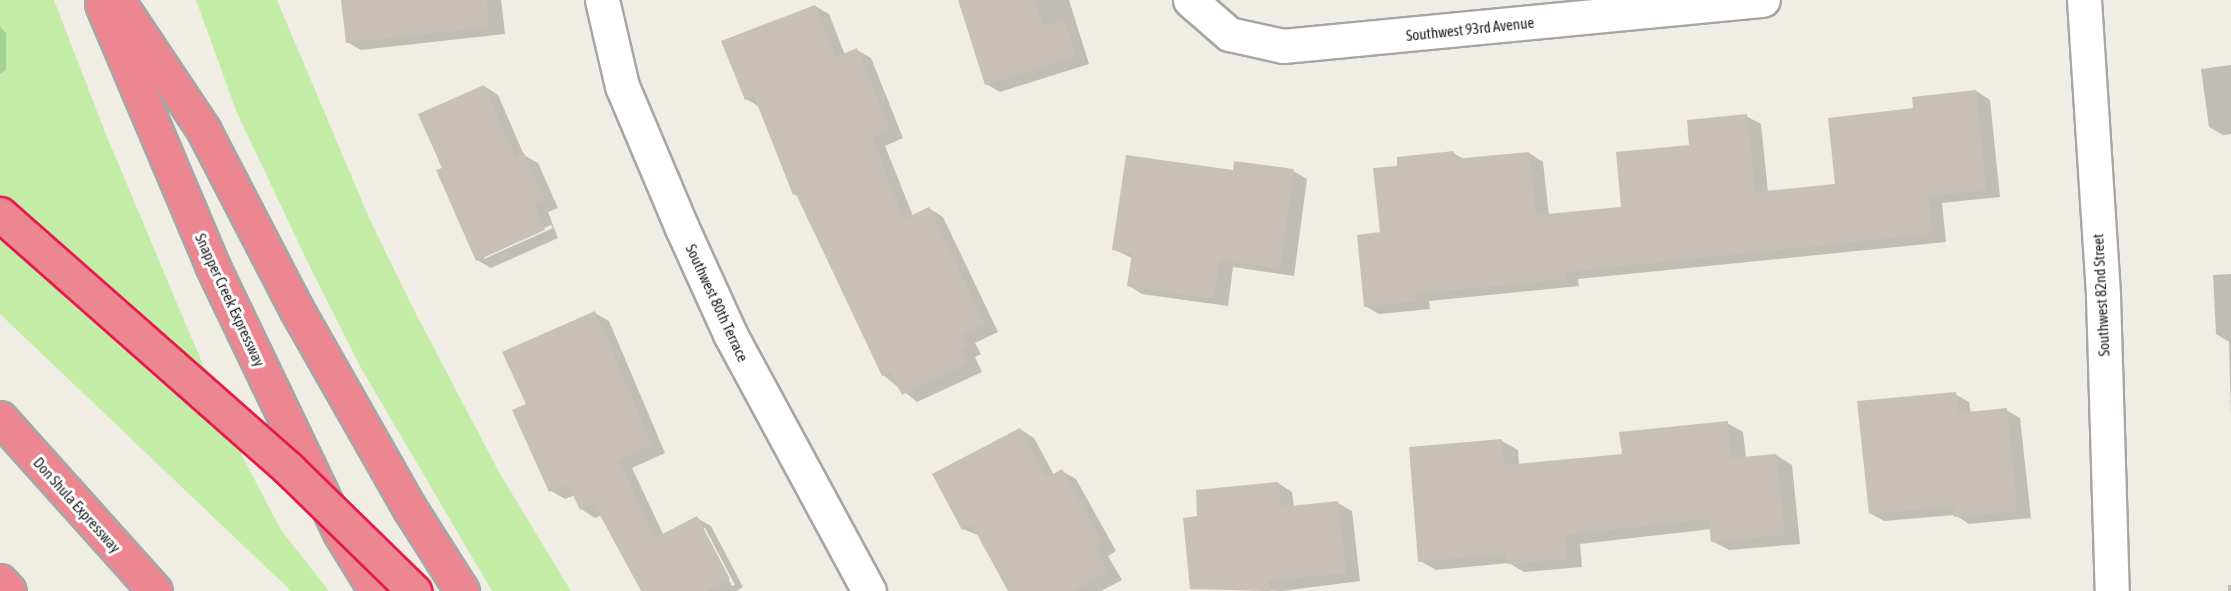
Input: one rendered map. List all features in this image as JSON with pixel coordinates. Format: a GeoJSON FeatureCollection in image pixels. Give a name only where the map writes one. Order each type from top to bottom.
{"type":"FeatureCollection","features":[{"type":"Feature","properties":{"kind":"highway","name":"Snapper Creek Expressway"},"geometry":{"type":"LineString","coordinates":[[100,0],[212,265],[341,534],[376,591]]}},
{"type":"Feature","properties":{"kind":"highway"},"geometry":{"type":"LineString","coordinates":[[117,0],[203,129],[298,312],[410,509],[462,591]]}},
{"type":"Feature","properties":{"kind":"highway"},"geometry":{"type":"LineString","coordinates":[[0,214],[290,469],[414,591]]}},
{"type":"Feature","properties":{"kind":"highway","name":"Don Shula Expressway"},"geometry":{"type":"LineString","coordinates":[[0,418],[154,591]]}},
{"type":"Feature","properties":{"kind":"highway"},"geometry":{"type":"LineString","coordinates":[[0,581],[9,591]]}},
{"type":"Feature","properties":{"kind":"street","name":"Southwest 80th Terrace"},"geometry":{"type":"LineString","coordinates":[[602,0],[622,86],[682,228],[730,333],[869,591]]}},
{"type":"Feature","properties":{"kind":"street","name":"Southwest 93rd Avenue"},"geometry":{"type":"LineString","coordinates":[[1190,0],[1229,34],[1283,46],[1763,0]]}},
{"type":"Feature","properties":{"kind":"street","name":"Southwest 82nd Street"},"geometry":{"type":"LineString","coordinates":[[2084,0],[2103,308],[2112,591]]}},
{"type":"Feature","properties":{"kind":"green space"},"geometry":{"type":"Polygon","coordinates":[[[0,0],[54,0],[105,132],[237,446],[281,530],[329,591],[291,591],[0,314],[0,74],[6,69],[6,33],[0,26],[0,0]]]}},
{"type":"Feature","properties":{"kind":"green space"},"geometry":{"type":"Polygon","coordinates":[[[196,0],[277,0],[370,220],[414,310],[500,474],[571,591],[492,591],[361,368],[310,267],[237,113],[196,0]]]}},
{"type":"Feature","properties":{"kind":"green space"},"geometry":{"type":"Polygon","coordinates":[[[0,26],[6,33],[6,70],[0,74],[0,26]]]}},
{"type":"Feature","properties":{"kind":"building"},"geometry":{"type":"Polygon","coordinates":[[[341,0],[487,0],[488,27],[346,43],[341,0]]]}},
{"type":"Feature","properties":{"kind":"building"},"geometry":{"type":"Polygon","coordinates":[[[958,0],[1035,0],[1043,26],[1064,19],[1076,56],[985,85],[958,0]]]}},
{"type":"Feature","properties":{"kind":"building"},"geometry":{"type":"Polygon","coordinates":[[[815,5],[836,57],[857,48],[890,130],[872,138],[904,219],[929,207],[985,324],[962,335],[968,346],[961,349],[968,364],[902,395],[890,372],[882,376],[796,194],[793,195],[754,96],[745,100],[721,41],[815,5]]]}},
{"type":"Feature","properties":{"kind":"building"},"geometry":{"type":"Polygon","coordinates":[[[484,85],[515,157],[524,153],[545,200],[534,204],[545,230],[476,261],[436,170],[442,168],[418,114],[484,85]]]}},
{"type":"Feature","properties":{"kind":"building"},"geometry":{"type":"Polygon","coordinates":[[[1976,90],[1986,190],[1929,196],[1932,234],[1565,272],[1566,279],[1415,294],[1416,301],[1364,307],[1357,235],[1380,232],[1373,168],[1397,166],[1397,157],[1454,151],[1454,159],[1529,152],[1536,215],[1621,207],[1616,152],[1689,145],[1687,120],[1747,114],[1755,192],[1835,184],[1828,118],[1913,108],[1912,97],[1976,90]]]}},
{"type":"Feature","properties":{"kind":"building"},"geometry":{"type":"Polygon","coordinates":[[[1126,155],[1233,170],[1234,161],[1294,169],[1280,269],[1219,260],[1214,299],[1127,286],[1132,253],[1112,250],[1126,155]]]}},
{"type":"Feature","properties":{"kind":"building"},"geometry":{"type":"Polygon","coordinates":[[[595,311],[652,445],[619,460],[655,538],[697,516],[730,579],[707,591],[641,591],[594,504],[580,510],[568,484],[549,492],[512,410],[526,404],[502,352],[595,311]]]}},
{"type":"Feature","properties":{"kind":"building"},"geometry":{"type":"Polygon","coordinates":[[[1956,392],[1958,413],[2007,408],[2017,511],[1954,517],[1953,506],[1869,514],[1857,401],[1956,392]]]}},
{"type":"Feature","properties":{"kind":"building"},"geometry":{"type":"Polygon","coordinates":[[[1728,421],[1731,458],[1776,454],[1785,535],[1711,542],[1709,519],[1565,535],[1567,559],[1507,564],[1506,554],[1418,562],[1409,447],[1502,439],[1504,465],[1622,454],[1619,432],[1728,421]]]}},
{"type":"Feature","properties":{"kind":"building"},"geometry":{"type":"Polygon","coordinates":[[[1020,428],[1047,478],[1062,469],[1103,543],[1095,548],[1108,572],[1073,591],[1008,591],[972,525],[962,530],[932,474],[1020,428]]]}},
{"type":"Feature","properties":{"kind":"building"},"geometry":{"type":"Polygon","coordinates":[[[1278,482],[1281,507],[1338,501],[1346,573],[1268,581],[1269,591],[1190,589],[1183,518],[1197,516],[1196,490],[1278,482]]]}}]}
